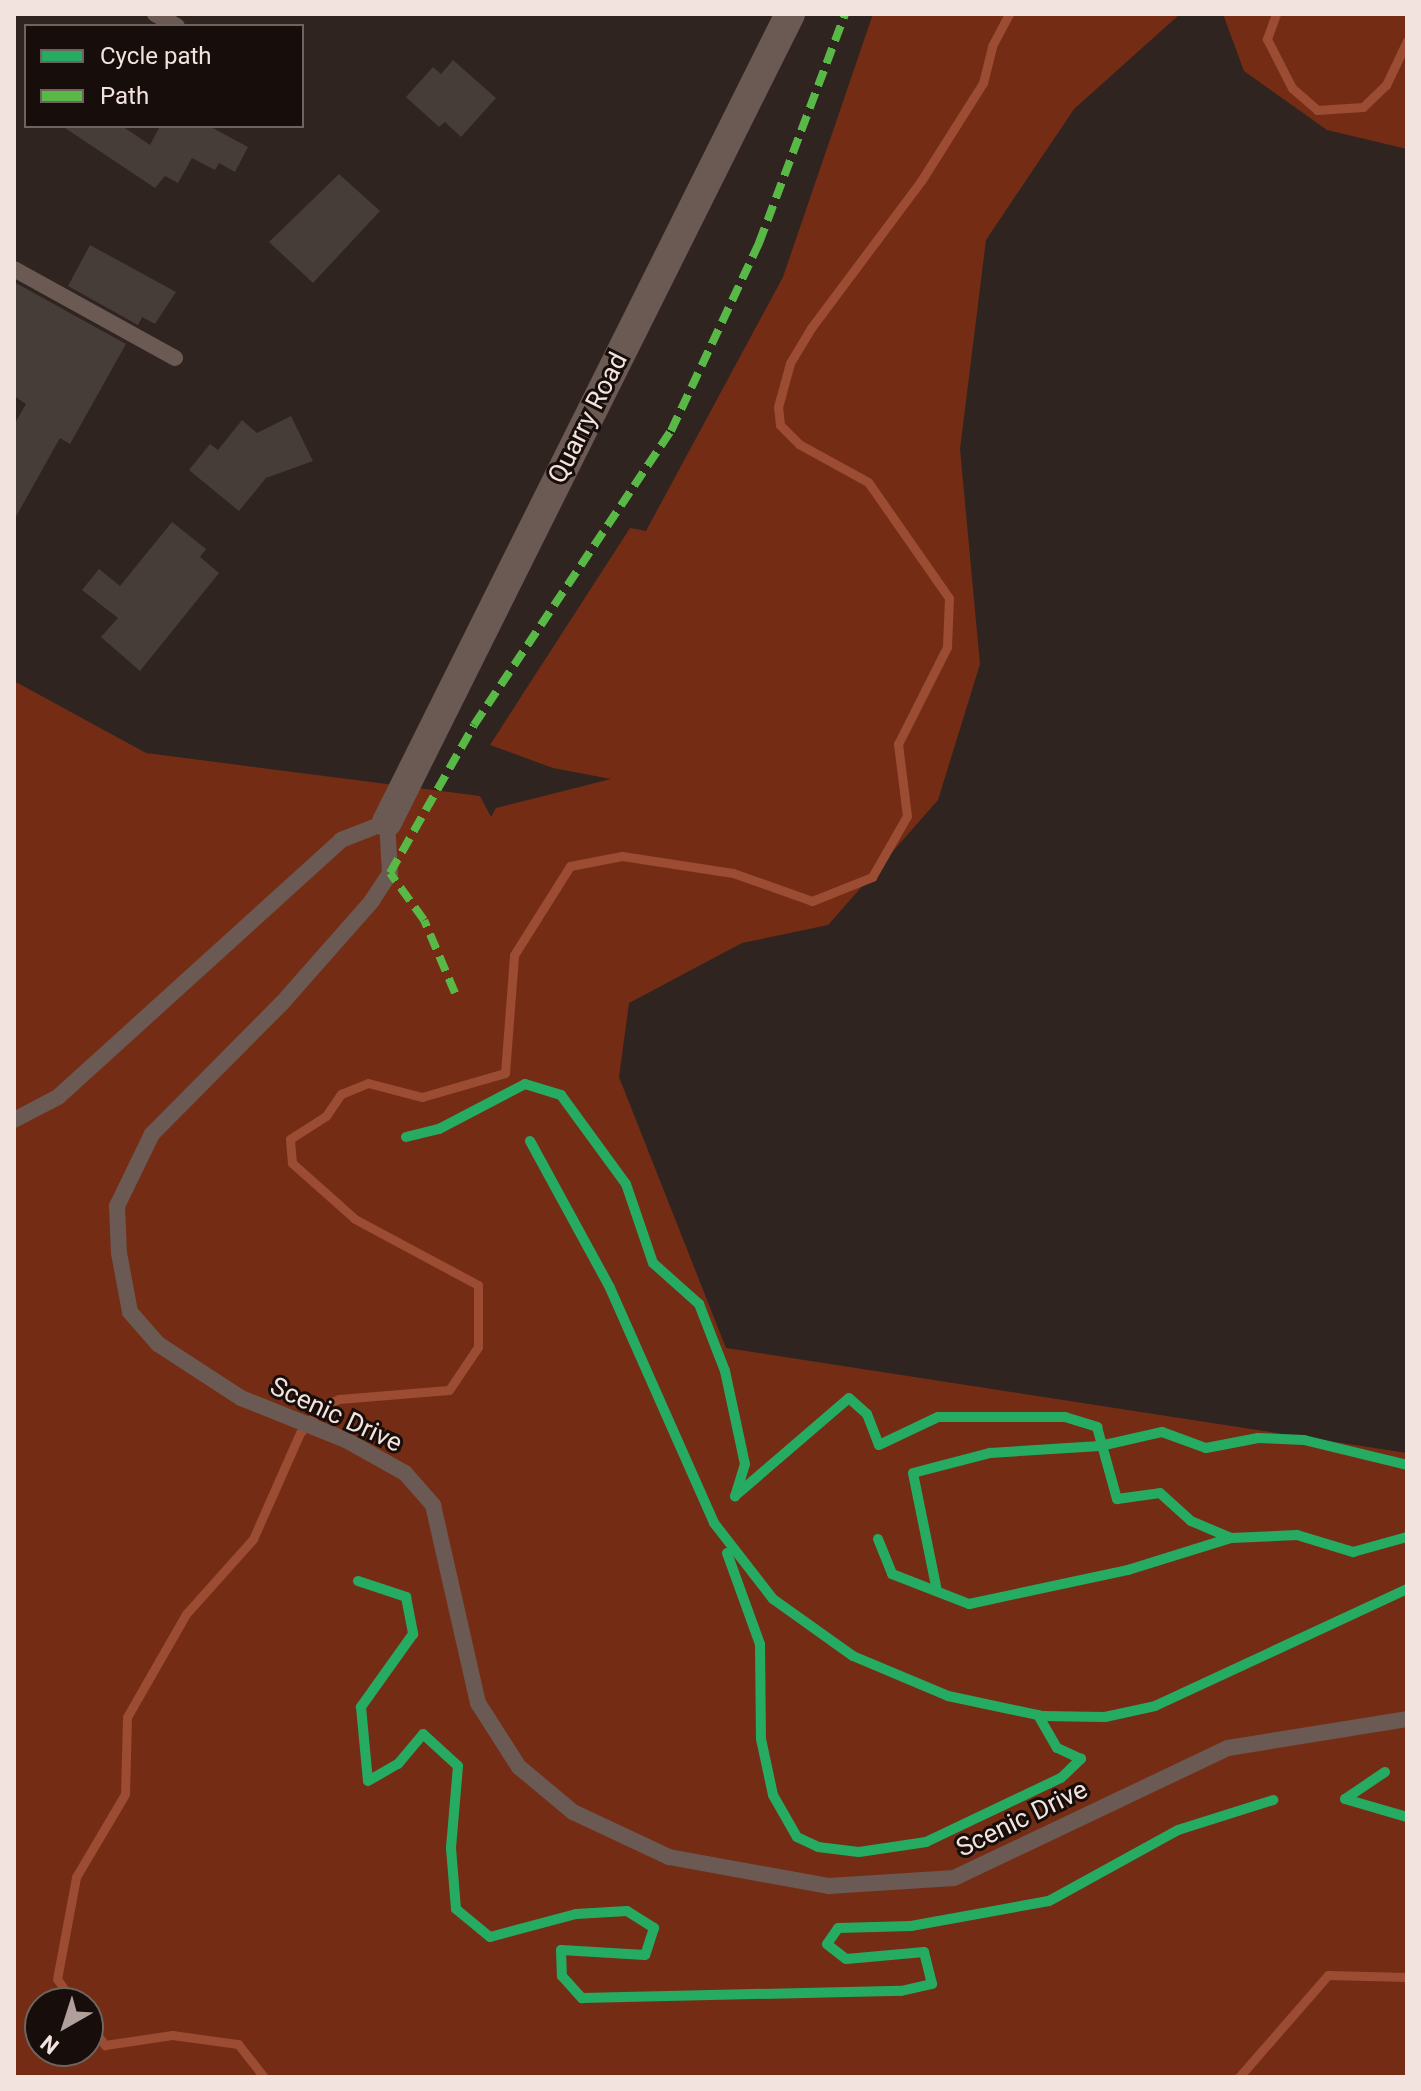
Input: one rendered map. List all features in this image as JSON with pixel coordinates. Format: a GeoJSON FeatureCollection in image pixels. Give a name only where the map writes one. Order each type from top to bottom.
{"type":"FeatureCollection","features":[{"type":"Feature","properties":{"kind":"street","name":"Quarry Road"},"geometry":{"type":"LineString","coordinates":[[387,822],[790,14]]}},
{"type":"Feature","properties":{"kind":"lane"},"geometry":{"type":"LineString","coordinates":[[155,14],[173,24]]}},
{"type":"Feature","properties":{"kind":"lane"},"geometry":{"type":"LineString","coordinates":[[14,269],[175,358]]}},
{"type":"Feature","properties":{"kind":"lane"},"geometry":{"type":"LineString","coordinates":[[14,1120],[58,1097],[341,840],[387,822]]}},
{"type":"Feature","properties":{"kind":"lane","name":"Scenic Drive"},"geometry":{"type":"LineString","coordinates":[[387,822],[390,873],[372,901],[282,1003],[152,1134],[117,1206],[130,1312],[158,1344],[241,1398],[346,1440],[405,1473],[433,1505],[478,1703],[519,1767],[573,1812],[669,1857],[829,1886],[954,1878],[1228,1748],[1407,1719]]}},
{"type":"Feature","properties":{"kind":"shaded area"},"geometry":{"type":"Polygon","coordinates":[[[873,14],[1180,14],[1074,109],[986,240],[960,449],[980,664],[938,800],[828,925],[742,943],[629,1003],[619,1077],[726,1348],[1407,1453],[1407,2077],[14,2077],[14,681],[146,753],[480,796],[491,817],[496,808],[611,779],[553,768],[490,745],[630,528],[646,531],[783,277],[873,14]]]}},
{"type":"Feature","properties":{"kind":"shaded area"},"geometry":{"type":"Polygon","coordinates":[[[1223,14],[1407,14],[1407,149],[1327,130],[1244,71],[1223,14]]]}},
{"type":"Feature","properties":{"kind":"building"},"geometry":{"type":"Polygon","coordinates":[[[453,60],[496,98],[461,137],[445,122],[439,127],[406,97],[433,67],[441,74],[453,60]]]}},
{"type":"Feature","properties":{"kind":"building"},"geometry":{"type":"Polygon","coordinates":[[[65,128],[125,128],[150,145],[159,128],[213,128],[248,147],[235,172],[219,163],[215,170],[192,158],[178,183],[165,176],[155,188],[65,128]]]}},
{"type":"Feature","properties":{"kind":"building"},"geometry":{"type":"Polygon","coordinates":[[[339,174],[380,211],[313,283],[269,242],[339,174]]]}},
{"type":"Feature","properties":{"kind":"building"},"geometry":{"type":"Polygon","coordinates":[[[90,245],[176,292],[155,324],[142,317],[138,325],[68,286],[90,245]]]}},
{"type":"Feature","properties":{"kind":"building"},"geometry":{"type":"Polygon","coordinates":[[[14,282],[126,344],[70,444],[60,438],[14,520],[14,425],[26,404],[14,396],[14,282]]]}},
{"type":"Feature","properties":{"kind":"building"},"geometry":{"type":"Polygon","coordinates":[[[291,416],[313,461],[266,478],[239,511],[189,470],[210,444],[218,450],[242,420],[257,433],[291,416]]]}},
{"type":"Feature","properties":{"kind":"building"},"geometry":{"type":"Polygon","coordinates":[[[172,522],[206,549],[200,557],[219,573],[140,671],[101,637],[118,618],[82,590],[99,569],[120,586],[172,522]]]}},
{"type":"Feature","properties":{"kind":"waterway"},"geometry":{"type":"LineString","coordinates":[[63,1987],[57,1979],[76,1877],[125,1794],[127,1717],[186,1614],[253,1539],[300,1433],[323,1406],[339,1399],[449,1390],[478,1347],[478,1285],[355,1219],[292,1163],[290,1139],[326,1116],[341,1094],[368,1083],[422,1097],[505,1073],[514,955],[570,866],[622,856],[733,873],[812,901],[872,877],[907,816],[898,744],[947,647],[949,598],[868,482],[799,444],[780,425],[778,407],[790,363],[811,328],[921,181],[983,83],[992,46],[1009,14]]}},
{"type":"Feature","properties":{"kind":"waterway"},"geometry":{"type":"LineString","coordinates":[[1276,14],[1267,39],[1292,88],[1317,110],[1363,107],[1386,85],[1407,41]]}},
{"type":"Feature","properties":{"kind":"waterway"},"geometry":{"type":"LineString","coordinates":[[1239,2077],[1328,1975],[1407,1977]]}},
{"type":"Feature","properties":{"kind":"waterway"},"geometry":{"type":"LineString","coordinates":[[104,2044],[172,2035],[238,2044],[264,2077]]}},
{"type":"Feature","properties":{"kind":"marked path"},"geometry":{"type":"LineString","coordinates":[[455,993],[424,920],[390,873],[474,725],[671,431],[759,243],[845,14]]}},
{"type":"Feature","properties":{"kind":"cycle path"},"geometry":{"type":"LineString","coordinates":[[406,1137],[439,1129],[525,1084],[561,1095],[626,1184],[653,1263],[699,1304],[725,1371],[745,1464],[735,1496],[849,1398],[867,1414],[879,1445],[938,1417],[1065,1417],[1097,1427],[1117,1499],[1160,1493],[1191,1521],[1231,1538]]}},
{"type":"Feature","properties":{"kind":"cycle path"},"geometry":{"type":"LineString","coordinates":[[530,1141],[610,1288],[714,1523],[773,1599],[853,1656],[948,1696],[1042,1716],[1105,1717],[1155,1706],[1407,1589]]}},
{"type":"Feature","properties":{"kind":"cycle path"},"geometry":{"type":"LineString","coordinates":[[937,1591],[913,1473],[990,1453],[1100,1446],[1162,1432],[1206,1448],[1258,1438],[1304,1440],[1407,1465]]}},
{"type":"Feature","properties":{"kind":"cycle path"},"geometry":{"type":"LineString","coordinates":[[878,1539],[892,1574],[969,1604],[1128,1570],[1231,1538],[1297,1535],[1353,1552],[1407,1537]]}},
{"type":"Feature","properties":{"kind":"cycle path"},"geometry":{"type":"LineString","coordinates":[[727,1553],[760,1644],[761,1739],[773,1795],[797,1837],[818,1847],[859,1852],[926,1842],[1061,1778],[1081,1759],[1057,1748],[1038,1715]]}},
{"type":"Feature","properties":{"kind":"cycle path"},"geometry":{"type":"LineString","coordinates":[[358,1581],[406,1597],[413,1634],[361,1707],[368,1781],[398,1764],[423,1734],[458,1766],[451,1848],[456,1909],[490,1937],[576,1914],[627,1911],[654,1928],[645,1955],[561,1950],[562,1976],[582,1998],[901,1991],[932,1984],[924,1952],[846,1959],[827,1944],[838,1928],[911,1926],[1049,1901],[1178,1830],[1273,1800]]}},
{"type":"Feature","properties":{"kind":"cycle path"},"geometry":{"type":"LineString","coordinates":[[1385,1772],[1345,1799],[1407,1817]]}}]}
